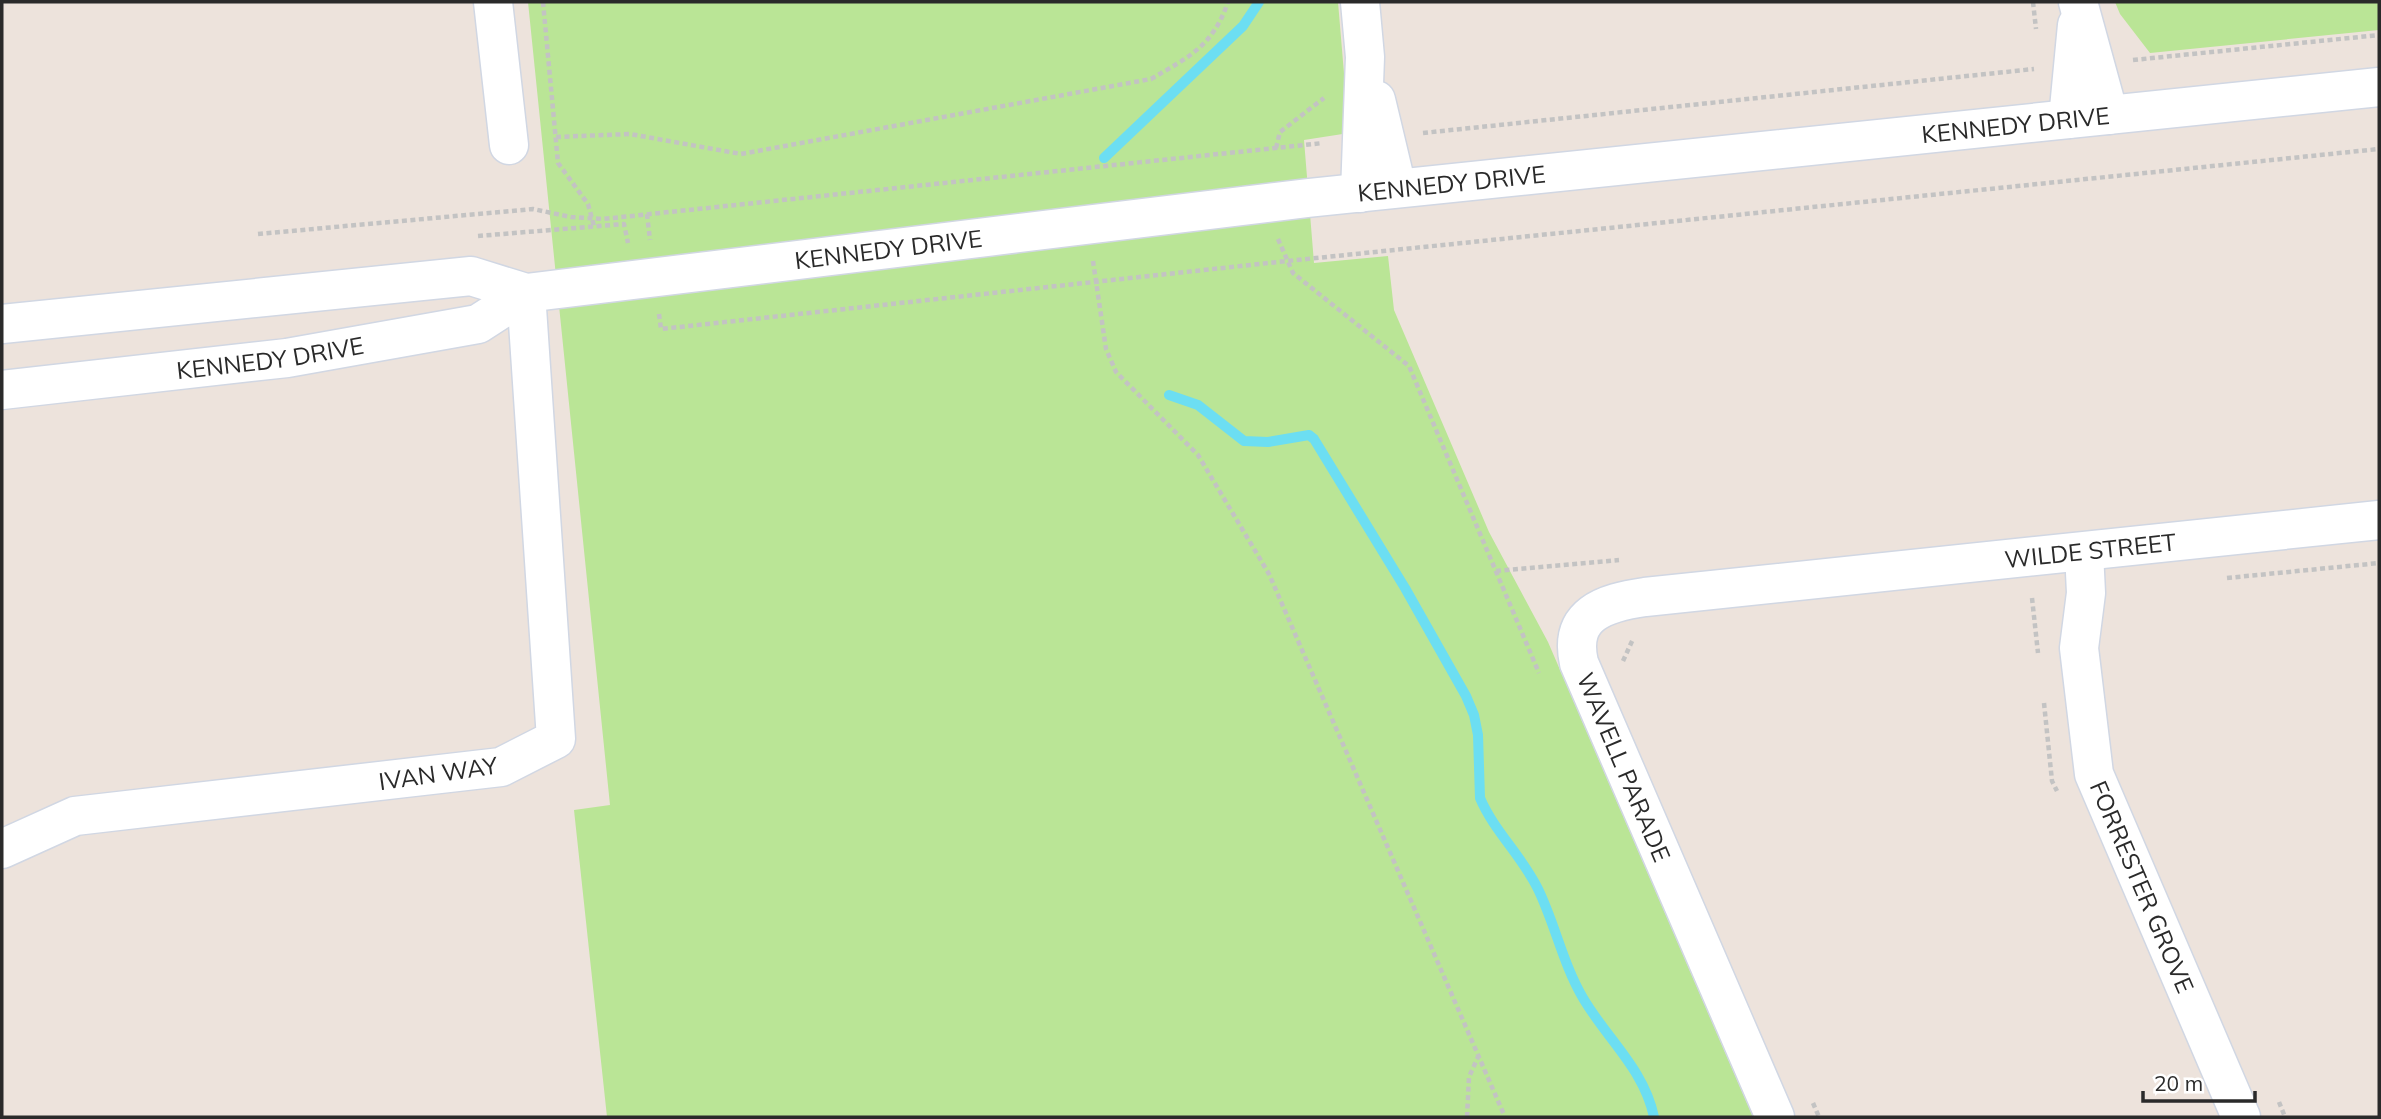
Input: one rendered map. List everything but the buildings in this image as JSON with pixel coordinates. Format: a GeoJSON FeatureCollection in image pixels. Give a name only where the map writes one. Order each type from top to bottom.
{"type":"FeatureCollection","features":[{"type":"Feature","properties":{"kind":"street"},"geometry":{"type":"LineString","coordinates":[[493,2],[509,145]]}},
{"type":"Feature","properties":{"kind":"street"},"geometry":{"type":"LineString","coordinates":[[1360,2],[1374,138],[1397,188]]}},
{"type":"Feature","properties":{"kind":"street"},"geometry":{"type":"LineString","coordinates":[[2078,7],[2084,64],[2109,115]]}},
{"type":"Feature","properties":{"kind":"street"},"geometry":{"type":"LineString","coordinates":[[2068,119],[2084,64]]}},
{"type":"Feature","properties":{"kind":"street","name":"KENNEDY DRIVE"},"geometry":{"type":"LineString","coordinates":[[2,324],[471,276],[526,293],[1397,188],[2379,87]]}},
{"type":"Feature","properties":{"kind":"street"},"geometry":{"type":"LineString","coordinates":[[1360,193],[1374,138]]}},
{"type":"Feature","properties":{"kind":"street","name":"KENNEDY DRIVE"},"geometry":{"type":"LineString","coordinates":[[2,390],[288,358],[478,324],[526,293]]}},
{"type":"Feature","properties":{"kind":"street","name":"IVAN WAY"},"geometry":{"type":"LineString","coordinates":[[2,849],[75,816],[501,766],[556,739],[526,293]]}},
{"type":"Feature","properties":{"kind":"street","name":"WILDE STREET"},"geometry":{"type":"LineString","coordinates":[[1802,581],[2379,520]]}},
{"type":"Feature","properties":{"kind":"street","name":"FORRESTER GROVE"},"geometry":{"type":"LineString","coordinates":[[2070,553],[2062,596],[2079,648],[2094,774],[2241,1117]]}},
{"type":"Feature","properties":{"kind":"street","name":"FORRESTER GROVE"},"geometry":{"type":"LineString","coordinates":[[2070,553],[2086,593],[2079,648]]}},
{"type":"Feature","properties":{"kind":"street","name":"WAVELL PARADE"},"geometry":{"type":"LineString","coordinates":[[1775,1117],[1583,672],[1576,650],[1577,636],[1589,616],[1605,607],[1629,600],[1802,581]]}},
{"type":"Feature","properties":{"kind":"path"},"geometry":{"type":"LineString","coordinates":[[543,2],[558,163],[588,204],[594,226]]}},
{"type":"Feature","properties":{"kind":"path"},"geometry":{"type":"LineString","coordinates":[[556,137],[630,134],[741,154],[1151,79],[1207,43],[1221,21],[1228,2]]}},
{"type":"Feature","properties":{"kind":"path"},"geometry":{"type":"LineString","coordinates":[[258,234],[533,209],[571,217],[603,219],[2379,35]]}},
{"type":"Feature","properties":{"kind":"path"},"geometry":{"type":"LineString","coordinates":[[1276,148],[1280,132],[1324,98],[1326,87]]}},
{"type":"Feature","properties":{"kind":"path"},"geometry":{"type":"LineString","coordinates":[[647,214],[661,329],[1096,284],[1287,261],[2379,149]]}},
{"type":"Feature","properties":{"kind":"path"},"geometry":{"type":"LineString","coordinates":[[1274,232],[1293,273],[1409,366],[1545,685]]}},
{"type":"Feature","properties":{"kind":"path"},"geometry":{"type":"LineString","coordinates":[[1091,250],[1106,349],[1116,372],[1198,455],[1269,574],[1505,1117]]}},
{"type":"Feature","properties":{"kind":"path"},"geometry":{"type":"LineString","coordinates":[[2220,579],[2379,563]]}},
{"type":"Feature","properties":{"kind":"path"},"geometry":{"type":"LineString","coordinates":[[2018,600],[2062,596]]}},
{"type":"Feature","properties":{"kind":"path"},"geometry":{"type":"LineString","coordinates":[[1627,671],[1622,658],[1632,639],[1646,637]]}},
{"type":"Feature","properties":{"kind":"path"},"geometry":{"type":"LineString","coordinates":[[1467,1117],[1469,1077],[1479,1057]]}},
{"type":"Feature","properties":{"kind":"path"},"geometry":{"type":"LineString","coordinates":[[1808,1092],[1819,1117]]}},
{"type":"Feature","properties":{"kind":"path"},"geometry":{"type":"LineString","coordinates":[[2274,1092],[2285,1117]]}},
{"type":"Feature","properties":{"kind":"green space"},"geometry":{"type":"Polygon","coordinates":[[[528,2],[1338,2],[1349,133],[1304,140],[1314,263],[1388,256],[1394,310],[1489,532],[1548,642],[1753,1117],[607,1117],[574,810],[610,805],[528,2]]]}},
{"type":"Feature","properties":{"kind":"green space"},"geometry":{"type":"Polygon","coordinates":[[[2115,2],[2379,2],[2379,30],[2150,53],[2120,14],[2115,2]]]}},
{"type":"Feature","properties":{"kind":"waterway"},"geometry":{"type":"LineString","coordinates":[[1104,158],[1243,26],[1259,2]]}},
{"type":"Feature","properties":{"kind":"waterway"},"geometry":{"type":"LineString","coordinates":[[1169,395],[1198,405],[1244,441],[1268,442],[1309,435],[1314,439],[1405,588],[1466,696],[1478,735],[1480,798],[1531,877],[1544,902],[1576,985],[1642,1084],[1654,1117]]}}]}
